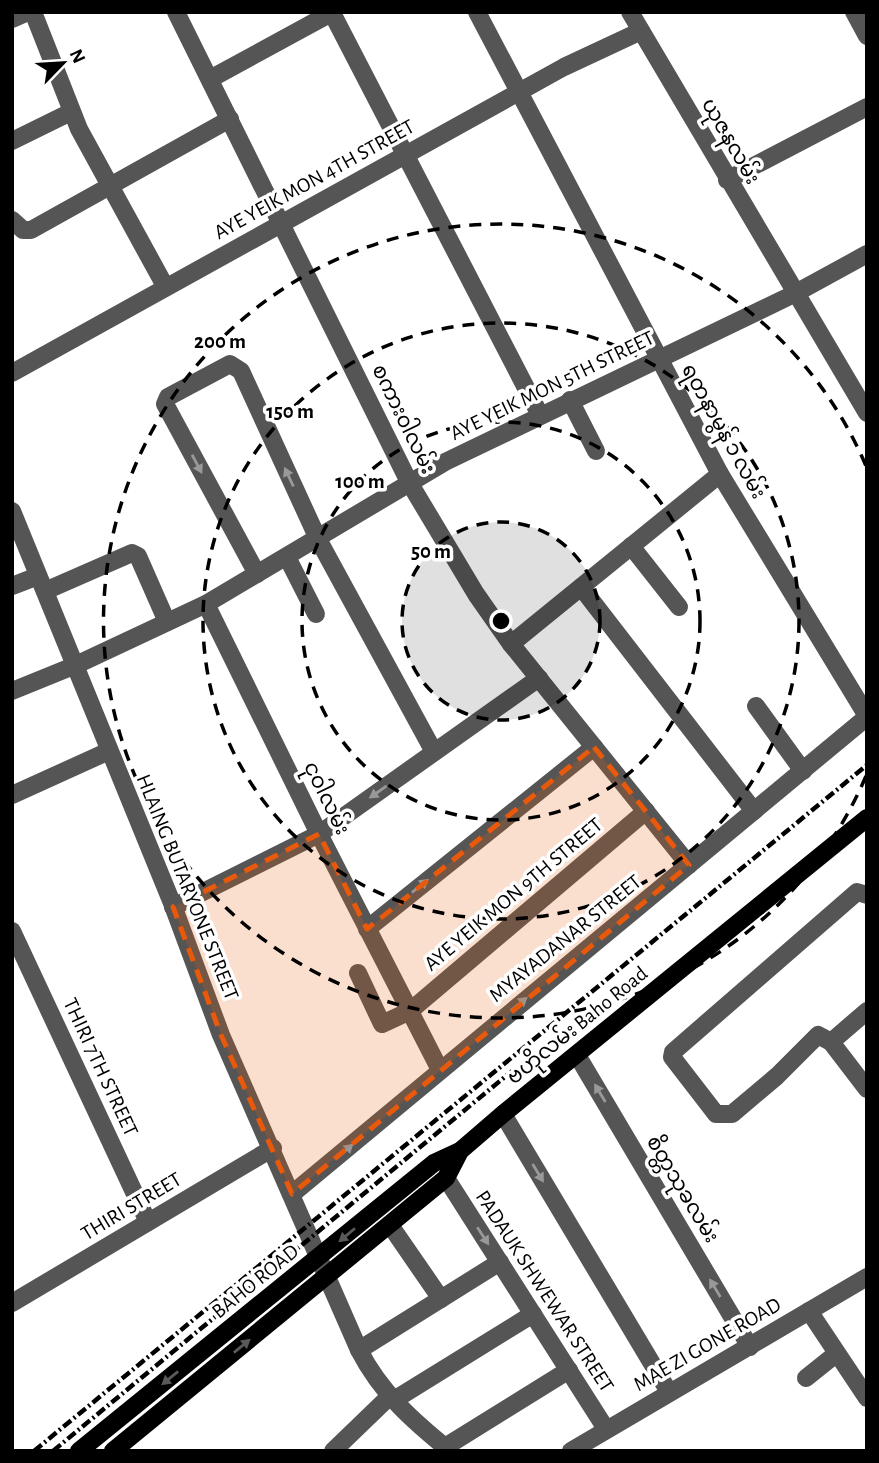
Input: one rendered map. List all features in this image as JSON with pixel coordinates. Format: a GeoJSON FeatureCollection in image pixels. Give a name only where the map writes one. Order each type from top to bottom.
{"type":"FeatureCollection","features":[{"type":"Feature","properties":{"kind":"main road","name":"ဗဟိုလမ်း Baho Road"},"geometry":{"type":"LineString","coordinates":[[113,1451],[446,1178],[460,1151],[503,1114],[867,818]]}},
{"type":"Feature","properties":{"kind":"main road","name":"BAHO ROAD"},"geometry":{"type":"LineString","coordinates":[[79,1451],[434,1163],[460,1151]]}},
{"type":"Feature","properties":{"kind":"street"},"geometry":{"type":"LineString","coordinates":[[12,19],[30,12],[71,112],[108,187],[164,286]]}},
{"type":"Feature","properties":{"kind":"street","name":"စကား၀ါလမ်း"},"geometry":{"type":"LineString","coordinates":[[176,12],[409,482],[476,594],[511,644],[689,865]]}},
{"type":"Feature","properties":{"kind":"street","name":"ရတနာမွန် ၁ လမ်း"},"geometry":{"type":"LineString","coordinates":[[477,12],[720,474],[867,717]]}},
{"type":"Feature","properties":{"kind":"street","name":"ယုဇနလမ်း"},"geometry":{"type":"LineString","coordinates":[[630,12],[794,294],[867,413]]}},
{"type":"Feature","properties":{"kind":"street"},"geometry":{"type":"LineString","coordinates":[[854,12],[867,36]]}},
{"type":"Feature","properties":{"kind":"street"},"geometry":{"type":"LineString","coordinates":[[210,79],[332,13],[403,156],[540,415]]}},
{"type":"Feature","properties":{"kind":"street","name":"AYE YEIK MON 4TH STREET"},"geometry":{"type":"LineString","coordinates":[[12,373],[164,286],[518,93],[641,31]]}},
{"type":"Feature","properties":{"kind":"street"},"geometry":{"type":"LineString","coordinates":[[727,180],[867,107]]}},
{"type":"Feature","properties":{"kind":"street"},"geometry":{"type":"LineString","coordinates":[[12,141],[71,112]]}},
{"type":"Feature","properties":{"kind":"street"},"geometry":{"type":"LineString","coordinates":[[12,220],[23,230],[31,230],[230,119]]}},
{"type":"Feature","properties":{"kind":"street","name":"AYE YEIK MON 5TH STREET"},"geometry":{"type":"LineString","coordinates":[[12,691],[76,665],[206,604],[409,482],[570,400],[794,294],[867,254]]}},
{"type":"Feature","properties":{"kind":"street"},"geometry":{"type":"LineString","coordinates":[[257,574],[165,404],[168,397],[230,364],[241,371],[318,539],[434,752]]}},
{"type":"Feature","properties":{"kind":"street"},"geometry":{"type":"LineString","coordinates":[[570,400],[596,451]]}},
{"type":"Feature","properties":{"kind":"street"},"geometry":{"type":"LineString","coordinates":[[511,644],[720,474]]}},
{"type":"Feature","properties":{"kind":"street","name":"HLAING BUTARYONE STREET"},"geometry":{"type":"LineString","coordinates":[[12,510],[173,906],[221,1035],[273,1148],[359,1350],[375,1380],[447,1449]]}},
{"type":"Feature","properties":{"kind":"street"},"geometry":{"type":"LineString","coordinates":[[631,546],[680,607]]}},
{"type":"Feature","properties":{"kind":"street"},"geometry":{"type":"LineString","coordinates":[[12,586],[42,583],[132,553],[138,556],[167,622]]}},
{"type":"Feature","properties":{"kind":"street"},"geometry":{"type":"LineString","coordinates":[[287,557],[316,614]]}},
{"type":"Feature","properties":{"kind":"street"},"geometry":{"type":"LineString","coordinates":[[581,586],[754,811]]}},
{"type":"Feature","properties":{"kind":"street","name":"ငုဝါလမ်း"},"geometry":{"type":"LineString","coordinates":[[206,604],[319,834],[440,1070]]}},
{"type":"Feature","properties":{"kind":"street"},"geometry":{"type":"LineString","coordinates":[[173,906],[319,834],[539,678]]}},
{"type":"Feature","properties":{"kind":"street"},"geometry":{"type":"LineString","coordinates":[[756,706],[803,771]]}},
{"type":"Feature","properties":{"kind":"street","name":"MYAYADANAR STREET"},"geometry":{"type":"LineString","coordinates":[[292,1194],[867,717]]}},
{"type":"Feature","properties":{"kind":"street"},"geometry":{"type":"LineString","coordinates":[[367,929],[594,747]]}},
{"type":"Feature","properties":{"kind":"street"},"geometry":{"type":"LineString","coordinates":[[12,795],[109,751]]}},
{"type":"Feature","properties":{"kind":"street","name":"AYE YEIK MON 9TH STREET"},"geometry":{"type":"LineString","coordinates":[[410,1011],[646,811]]}},
{"type":"Feature","properties":{"kind":"street"},"geometry":{"type":"LineString","coordinates":[[867,895],[857,892],[673,1052],[671,1057],[716,1114],[732,1114],[777,1076],[818,1035],[831,1042],[867,1089]]}},
{"type":"Feature","properties":{"kind":"street","name":"THIRI 7TH STREET"},"geometry":{"type":"LineString","coordinates":[[12,931],[148,1222]]}},
{"type":"Feature","properties":{"kind":"street"},"geometry":{"type":"LineString","coordinates":[[358,973],[382,1024],[410,1011]]}},
{"type":"Feature","properties":{"kind":"street"},"geometry":{"type":"LineString","coordinates":[[831,1042],[867,1011]]}},
{"type":"Feature","properties":{"kind":"street","name":"စိတ္တသုခလမ်း"},"geometry":{"type":"LineString","coordinates":[[577,1055],[750,1347]]}},
{"type":"Feature","properties":{"kind":"street"},"geometry":{"type":"LineString","coordinates":[[503,1114],[669,1392]]}},
{"type":"Feature","properties":{"kind":"street","name":"THIRI STREET"},"geometry":{"type":"LineString","coordinates":[[12,1303],[273,1148]]}},
{"type":"Feature","properties":{"kind":"street","name":"PADAUK SHWEWAR STREET"},"geometry":{"type":"LineString","coordinates":[[446,1178],[606,1429]]}},
{"type":"Feature","properties":{"kind":"street"},"geometry":{"type":"LineString","coordinates":[[390,1225],[441,1299]]}},
{"type":"Feature","properties":{"kind":"street"},"geometry":{"type":"LineString","coordinates":[[359,1350],[500,1262]]}},
{"type":"Feature","properties":{"kind":"street","name":"MAE ZI GONE ROAD"},"geometry":{"type":"LineString","coordinates":[[571,1451],[867,1277]]}},
{"type":"Feature","properties":{"kind":"street"},"geometry":{"type":"LineString","coordinates":[[809,1311],[867,1398]]}},
{"type":"Feature","properties":{"kind":"street"},"geometry":{"type":"LineString","coordinates":[[337,1450],[392,1398],[533,1314]]}},
{"type":"Feature","properties":{"kind":"street"},"geometry":{"type":"LineString","coordinates":[[806,1378],[836,1354]]}},
{"type":"Feature","properties":{"kind":"street"},"geometry":{"type":"LineString","coordinates":[[447,1449],[569,1370]]}},
{"type":"Feature","properties":{"kind":"highlighted area"},"geometry":{"type":"Polygon","coordinates":[[[594,747],[689,865],[292,1194],[221,1035],[173,907],[319,834],[367,929],[594,747]]]}},
{"type":"Feature","properties":{"kind":"railway"},"geometry":{"type":"LineString","coordinates":[[34,1451],[867,765]]}},
{"type":"Feature","properties":{"kind":"railway"},"geometry":{"type":"LineString","coordinates":[[53,1451],[512,1071]]}}]}
